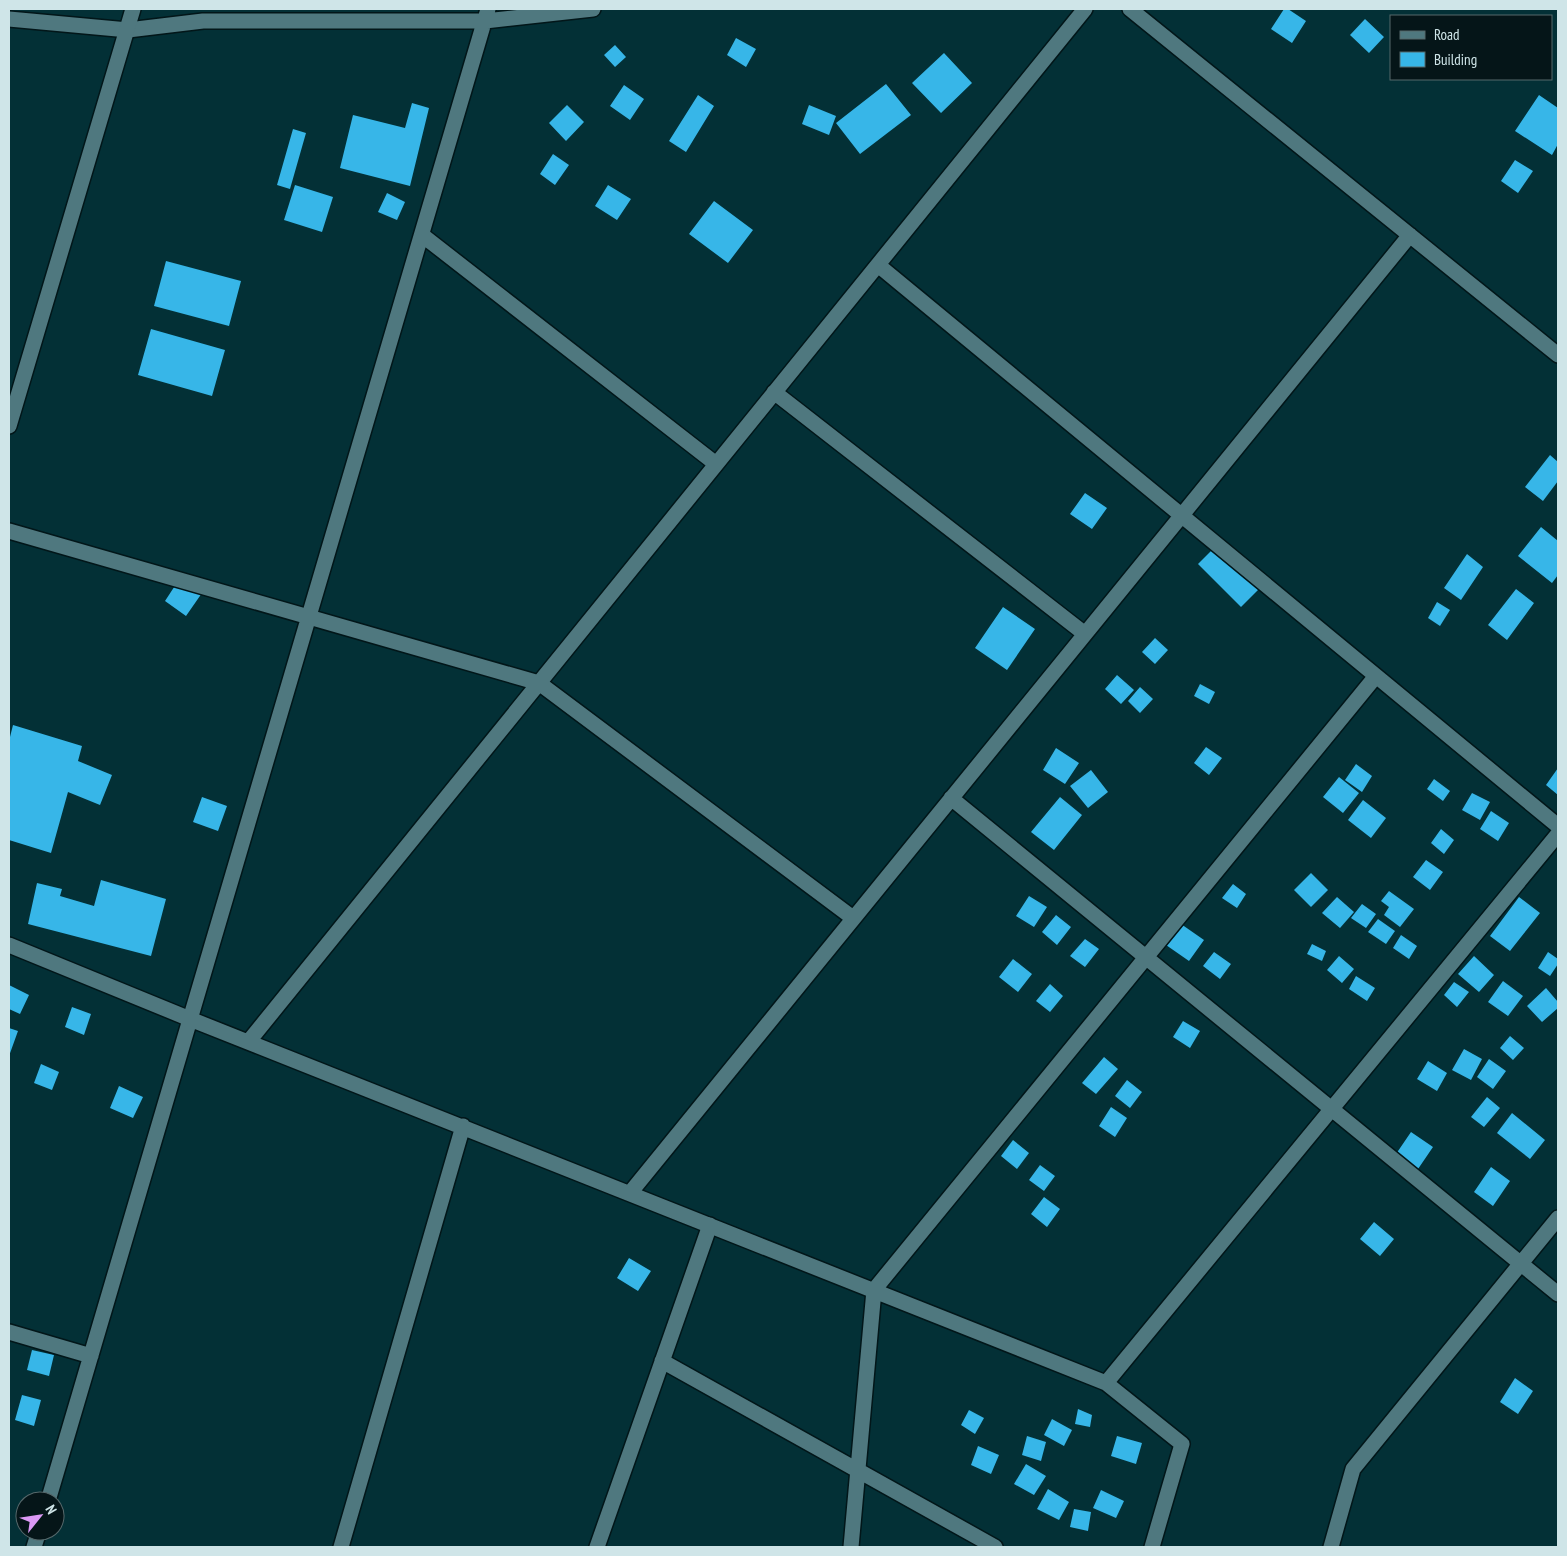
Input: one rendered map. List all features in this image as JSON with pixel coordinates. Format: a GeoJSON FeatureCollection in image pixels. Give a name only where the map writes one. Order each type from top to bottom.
{"type":"FeatureCollection","features":[{"type":"Feature","properties":{"kind":"street"},"geometry":{"type":"LineString","coordinates":[[9,426],[134,9]]}},
{"type":"Feature","properties":{"kind":"street"},"geometry":{"type":"LineString","coordinates":[[9,19],[128,30],[203,21],[487,15],[593,9]]}},
{"type":"Feature","properties":{"kind":"street"},"geometry":{"type":"LineString","coordinates":[[249,1042],[1085,9]]}},
{"type":"Feature","properties":{"kind":"street"},"geometry":{"type":"LineString","coordinates":[[1130,9],[1558,355]]}},
{"type":"Feature","properties":{"kind":"street"},"geometry":{"type":"LineString","coordinates":[[51,1491],[487,15]]}},
{"type":"Feature","properties":{"kind":"street"},"geometry":{"type":"LineString","coordinates":[[422,235],[716,464]]}},
{"type":"Feature","properties":{"kind":"street"},"geometry":{"type":"LineString","coordinates":[[630,1193],[1410,235]]}},
{"type":"Feature","properties":{"kind":"street"},"geometry":{"type":"LineString","coordinates":[[878,265],[1558,826]]}},
{"type":"Feature","properties":{"kind":"street"},"geometry":{"type":"LineString","coordinates":[[774,392],[1086,634]]}},
{"type":"Feature","properties":{"kind":"street"},"geometry":{"type":"LineString","coordinates":[[9,531],[539,683],[853,918]]}},
{"type":"Feature","properties":{"kind":"street"},"geometry":{"type":"LineString","coordinates":[[851,1547],[874,1290],[1376,676]]}},
{"type":"Feature","properties":{"kind":"street"},"geometry":{"type":"LineString","coordinates":[[951,798],[1558,1294]]}},
{"type":"Feature","properties":{"kind":"street"},"geometry":{"type":"LineString","coordinates":[[1106,1383],[1558,834]]}},
{"type":"Feature","properties":{"kind":"street"},"geometry":{"type":"LineString","coordinates":[[9,945],[190,1019],[1106,1383],[1182,1444],[1152,1547]]}},
{"type":"Feature","properties":{"kind":"street"},"geometry":{"type":"LineString","coordinates":[[341,1547],[463,1126]]}},
{"type":"Feature","properties":{"kind":"street"},"geometry":{"type":"LineString","coordinates":[[1330,1547],[1353,1469],[1558,1218]]}},
{"type":"Feature","properties":{"kind":"street"},"geometry":{"type":"LineString","coordinates":[[597,1547],[710,1225]]}},
{"type":"Feature","properties":{"kind":"street"},"geometry":{"type":"LineString","coordinates":[[9,1332],[91,1356]]}},
{"type":"Feature","properties":{"kind":"street"},"geometry":{"type":"LineString","coordinates":[[662,1362],[994,1547]]}},
{"type":"Feature","properties":{"kind":"building"},"geometry":{"type":"Polygon","coordinates":[[[1284,9],[1288,9],[1306,21],[1292,43],[1271,29],[1284,9]]]}},
{"type":"Feature","properties":{"kind":"building"},"geometry":{"type":"Polygon","coordinates":[[[1365,19],[1384,37],[1369,53],[1350,35],[1365,19]]]}},
{"type":"Feature","properties":{"kind":"building"},"geometry":{"type":"Polygon","coordinates":[[[736,38],[756,49],[746,67],[727,55],[736,38]]]}},
{"type":"Feature","properties":{"kind":"building"},"geometry":{"type":"Polygon","coordinates":[[[615,45],[626,57],[615,67],[604,55],[615,45]]]}},
{"type":"Feature","properties":{"kind":"building"},"geometry":{"type":"Polygon","coordinates":[[[944,53],[972,83],[941,113],[912,83],[944,53]]]}},
{"type":"Feature","properties":{"kind":"building"},"geometry":{"type":"Polygon","coordinates":[[[886,84],[911,115],[860,154],[836,123],[886,84]]]}},
{"type":"Feature","properties":{"kind":"building"},"geometry":{"type":"Polygon","coordinates":[[[624,85],[644,99],[630,120],[610,106],[624,85]]]}},
{"type":"Feature","properties":{"kind":"building"},"geometry":{"type":"Polygon","coordinates":[[[698,95],[714,106],[686,152],[669,141],[698,95]]]}},
{"type":"Feature","properties":{"kind":"building"},"geometry":{"type":"Polygon","coordinates":[[[1539,95],[1558,108],[1558,144],[1552,155],[1515,131],[1539,95]]]}},
{"type":"Feature","properties":{"kind":"building"},"geometry":{"type":"Polygon","coordinates":[[[412,103],[429,108],[410,186],[340,168],[353,115],[405,128],[412,103]]]}},
{"type":"Feature","properties":{"kind":"building"},"geometry":{"type":"Polygon","coordinates":[[[567,105],[584,122],[566,141],[549,123],[567,105]]]}},
{"type":"Feature","properties":{"kind":"building"},"geometry":{"type":"Polygon","coordinates":[[[809,105],[836,116],[829,135],[802,124],[809,105]]]}},
{"type":"Feature","properties":{"kind":"building"},"geometry":{"type":"Polygon","coordinates":[[[293,129],[306,133],[290,189],[277,185],[293,129]]]}},
{"type":"Feature","properties":{"kind":"building"},"geometry":{"type":"Polygon","coordinates":[[[553,154],[569,165],[555,185],[540,174],[553,154]]]}},
{"type":"Feature","properties":{"kind":"building"},"geometry":{"type":"Polygon","coordinates":[[[1515,160],[1533,171],[1518,193],[1501,181],[1515,160]]]}},
{"type":"Feature","properties":{"kind":"building"},"geometry":{"type":"Polygon","coordinates":[[[295,185],[333,197],[322,232],[284,220],[295,185]]]}},
{"type":"Feature","properties":{"kind":"building"},"geometry":{"type":"Polygon","coordinates":[[[608,185],[631,199],[617,220],[595,206],[608,185]]]}},
{"type":"Feature","properties":{"kind":"building"},"geometry":{"type":"Polygon","coordinates":[[[387,193],[405,202],[397,220],[378,212],[387,193]]]}},
{"type":"Feature","properties":{"kind":"building"},"geometry":{"type":"Polygon","coordinates":[[[714,201],[753,230],[728,263],[689,234],[714,201]]]}},
{"type":"Feature","properties":{"kind":"building"},"geometry":{"type":"Polygon","coordinates":[[[166,261],[241,281],[229,326],[154,306],[166,261]]]}},
{"type":"Feature","properties":{"kind":"building"},"geometry":{"type":"Polygon","coordinates":[[[151,329],[225,350],[212,396],[138,375],[151,329]]]}},
{"type":"Feature","properties":{"kind":"building"},"geometry":{"type":"Polygon","coordinates":[[[1550,455],[1558,462],[1558,481],[1543,501],[1525,487],[1550,455]]]}},
{"type":"Feature","properties":{"kind":"building"},"geometry":{"type":"Polygon","coordinates":[[[1085,493],[1107,508],[1092,529],[1070,514],[1085,493]]]}},
{"type":"Feature","properties":{"kind":"building"},"geometry":{"type":"Polygon","coordinates":[[[1541,527],[1558,541],[1558,575],[1552,583],[1518,556],[1541,527]]]}},
{"type":"Feature","properties":{"kind":"building"},"geometry":{"type":"Polygon","coordinates":[[[1216,546],[1259,589],[1241,607],[1198,564],[1216,546]]]}},
{"type":"Feature","properties":{"kind":"building"},"geometry":{"type":"Polygon","coordinates":[[[1467,554],[1483,567],[1461,600],[1444,588],[1467,554]]]}},
{"type":"Feature","properties":{"kind":"building"},"geometry":{"type":"Polygon","coordinates":[[[180,578],[202,593],[186,616],[165,601],[180,578]]]}},
{"type":"Feature","properties":{"kind":"building"},"geometry":{"type":"Polygon","coordinates":[[[1516,589],[1534,603],[1507,640],[1488,625],[1516,589]]]}},
{"type":"Feature","properties":{"kind":"building"},"geometry":{"type":"Polygon","coordinates":[[[1437,602],[1450,610],[1440,626],[1428,618],[1437,602]]]}},
{"type":"Feature","properties":{"kind":"building"},"geometry":{"type":"Polygon","coordinates":[[[1003,607],[1035,629],[1007,670],[975,648],[1003,607]]]}},
{"type":"Feature","properties":{"kind":"building"},"geometry":{"type":"Polygon","coordinates":[[[1155,638],[1168,650],[1155,664],[1142,652],[1155,638]]]}},
{"type":"Feature","properties":{"kind":"building"},"geometry":{"type":"Polygon","coordinates":[[[1117,675],[1134,690],[1121,704],[1105,689],[1117,675]]]}},
{"type":"Feature","properties":{"kind":"building"},"geometry":{"type":"Polygon","coordinates":[[[1200,684],[1215,692],[1209,704],[1194,696],[1200,684]]]}},
{"type":"Feature","properties":{"kind":"building"},"geometry":{"type":"Polygon","coordinates":[[[1140,687],[1153,699],[1140,713],[1128,701],[1140,687]]]}},
{"type":"Feature","properties":{"kind":"building"},"geometry":{"type":"Polygon","coordinates":[[[13,725],[82,746],[78,761],[112,775],[100,805],[68,792],[51,853],[9,840],[9,741],[13,725]]]}},
{"type":"Feature","properties":{"kind":"building"},"geometry":{"type":"Polygon","coordinates":[[[1206,747],[1222,758],[1209,775],[1194,763],[1206,747]]]}},
{"type":"Feature","properties":{"kind":"building"},"geometry":{"type":"Polygon","coordinates":[[[1056,748],[1079,763],[1065,784],[1043,770],[1056,748]]]}},
{"type":"Feature","properties":{"kind":"building"},"geometry":{"type":"Polygon","coordinates":[[[1356,764],[1372,776],[1362,792],[1345,780],[1356,764]]]}},
{"type":"Feature","properties":{"kind":"building"},"geometry":{"type":"Polygon","coordinates":[[[1558,768],[1558,795],[1546,785],[1558,768]]]}},
{"type":"Feature","properties":{"kind":"building"},"geometry":{"type":"Polygon","coordinates":[[[1091,770],[1108,792],[1088,808],[1070,786],[1091,770]]]}},
{"type":"Feature","properties":{"kind":"building"},"geometry":{"type":"Polygon","coordinates":[[[1339,777],[1359,793],[1343,813],[1323,797],[1339,777]]]}},
{"type":"Feature","properties":{"kind":"building"},"geometry":{"type":"Polygon","coordinates":[[[1434,779],[1450,791],[1443,801],[1427,789],[1434,779]]]}},
{"type":"Feature","properties":{"kind":"building"},"geometry":{"type":"Polygon","coordinates":[[[1472,793],[1490,802],[1480,820],[1462,810],[1472,793]]]}},
{"type":"Feature","properties":{"kind":"building"},"geometry":{"type":"Polygon","coordinates":[[[202,797],[227,806],[218,831],[193,822],[202,797]]]}},
{"type":"Feature","properties":{"kind":"building"},"geometry":{"type":"Polygon","coordinates":[[[1060,797],[1082,815],[1054,850],[1031,832],[1060,797]]]}},
{"type":"Feature","properties":{"kind":"building"},"geometry":{"type":"Polygon","coordinates":[[[1363,800],[1386,818],[1371,838],[1348,820],[1363,800]]]}},
{"type":"Feature","properties":{"kind":"building"},"geometry":{"type":"Polygon","coordinates":[[[1491,811],[1509,823],[1498,841],[1480,829],[1491,811]]]}},
{"type":"Feature","properties":{"kind":"building"},"geometry":{"type":"Polygon","coordinates":[[[1441,829],[1454,840],[1444,854],[1431,843],[1441,829]]]}},
{"type":"Feature","properties":{"kind":"building"},"geometry":{"type":"Polygon","coordinates":[[[1426,860],[1443,872],[1430,890],[1413,877],[1426,860]]]}},
{"type":"Feature","properties":{"kind":"building"},"geometry":{"type":"Polygon","coordinates":[[[1311,873],[1328,890],[1311,907],[1294,890],[1311,873]]]}},
{"type":"Feature","properties":{"kind":"building"},"geometry":{"type":"Polygon","coordinates":[[[101,880],[166,899],[151,956],[28,924],[37,883],[62,889],[60,896],[94,906],[101,880]]]}},
{"type":"Feature","properties":{"kind":"building"},"geometry":{"type":"Polygon","coordinates":[[[1233,884],[1246,894],[1237,908],[1222,898],[1233,884]]]}},
{"type":"Feature","properties":{"kind":"building"},"geometry":{"type":"Polygon","coordinates":[[[1389,891],[1414,909],[1400,927],[1384,915],[1389,907],[1381,901],[1389,891]]]}},
{"type":"Feature","properties":{"kind":"building"},"geometry":{"type":"Polygon","coordinates":[[[1029,896],[1047,907],[1034,927],[1016,916],[1029,896]]]}},
{"type":"Feature","properties":{"kind":"building"},"geometry":{"type":"Polygon","coordinates":[[[1337,897],[1354,912],[1340,928],[1322,913],[1337,897]]]}},
{"type":"Feature","properties":{"kind":"building"},"geometry":{"type":"Polygon","coordinates":[[[1519,897],[1540,913],[1510,951],[1490,936],[1519,897]]]}},
{"type":"Feature","properties":{"kind":"building"},"geometry":{"type":"Polygon","coordinates":[[[1362,904],[1376,914],[1366,928],[1351,918],[1362,904]]]}},
{"type":"Feature","properties":{"kind":"building"},"geometry":{"type":"Polygon","coordinates":[[[1056,915],[1071,927],[1057,945],[1042,932],[1056,915]]]}},
{"type":"Feature","properties":{"kind":"building"},"geometry":{"type":"Polygon","coordinates":[[[1378,919],[1395,931],[1386,944],[1368,932],[1378,919]]]}},
{"type":"Feature","properties":{"kind":"building"},"geometry":{"type":"Polygon","coordinates":[[[1181,924],[1204,940],[1189,961],[1166,945],[1181,924]]]}},
{"type":"Feature","properties":{"kind":"building"},"geometry":{"type":"Polygon","coordinates":[[[1401,935],[1417,946],[1409,959],[1393,948],[1401,935]]]}},
{"type":"Feature","properties":{"kind":"building"},"geometry":{"type":"Polygon","coordinates":[[[1085,939],[1099,949],[1085,967],[1070,956],[1085,939]]]}},
{"type":"Feature","properties":{"kind":"building"},"geometry":{"type":"Polygon","coordinates":[[[1312,944],[1326,951],[1322,961],[1307,954],[1312,944]]]}},
{"type":"Feature","properties":{"kind":"building"},"geometry":{"type":"Polygon","coordinates":[[[1214,952],[1231,964],[1220,979],[1203,966],[1214,952]]]}},
{"type":"Feature","properties":{"kind":"building"},"geometry":{"type":"Polygon","coordinates":[[[1548,952],[1558,959],[1558,964],[1550,976],[1538,968],[1548,952]]]}},
{"type":"Feature","properties":{"kind":"building"},"geometry":{"type":"Polygon","coordinates":[[[1339,956],[1354,969],[1342,983],[1327,970],[1339,956]]]}},
{"type":"Feature","properties":{"kind":"building"},"geometry":{"type":"Polygon","coordinates":[[[1474,956],[1494,975],[1479,992],[1458,974],[1474,956]]]}},
{"type":"Feature","properties":{"kind":"building"},"geometry":{"type":"Polygon","coordinates":[[[1013,959],[1032,974],[1018,992],[999,977],[1013,959]]]}},
{"type":"Feature","properties":{"kind":"building"},"geometry":{"type":"Polygon","coordinates":[[[1356,976],[1375,988],[1367,1001],[1349,989],[1356,976]]]}},
{"type":"Feature","properties":{"kind":"building"},"geometry":{"type":"Polygon","coordinates":[[[1503,981],[1523,996],[1508,1016],[1488,1002],[1503,981]]]}},
{"type":"Feature","properties":{"kind":"building"},"geometry":{"type":"Polygon","coordinates":[[[1454,982],[1469,992],[1457,1007],[1444,995],[1454,982]]]}},
{"type":"Feature","properties":{"kind":"building"},"geometry":{"type":"Polygon","coordinates":[[[1050,984],[1063,996],[1050,1012],[1036,1001],[1050,984]]]}},
{"type":"Feature","properties":{"kind":"building"},"geometry":{"type":"Polygon","coordinates":[[[9,985],[29,995],[20,1014],[9,1009],[9,985]]]}},
{"type":"Feature","properties":{"kind":"building"},"geometry":{"type":"Polygon","coordinates":[[[1546,988],[1558,1002],[1558,1008],[1542,1022],[1527,1006],[1546,988]]]}},
{"type":"Feature","properties":{"kind":"building"},"geometry":{"type":"Polygon","coordinates":[[[72,1007],[91,1014],[84,1035],[65,1027],[72,1007]]]}},
{"type":"Feature","properties":{"kind":"building"},"geometry":{"type":"Polygon","coordinates":[[[1183,1021],[1200,1031],[1190,1048],[1173,1037],[1183,1021]]]}},
{"type":"Feature","properties":{"kind":"building"},"geometry":{"type":"Polygon","coordinates":[[[9,1028],[18,1031],[9,1056],[9,1028]]]}},
{"type":"Feature","properties":{"kind":"building"},"geometry":{"type":"Polygon","coordinates":[[[1510,1036],[1524,1048],[1513,1060],[1500,1048],[1510,1036]]]}},
{"type":"Feature","properties":{"kind":"building"},"geometry":{"type":"Polygon","coordinates":[[[1464,1049],[1482,1059],[1471,1080],[1452,1070],[1464,1049]]]}},
{"type":"Feature","properties":{"kind":"building"},"geometry":{"type":"Polygon","coordinates":[[[1104,1057],[1118,1069],[1096,1094],[1082,1083],[1104,1057]]]}},
{"type":"Feature","properties":{"kind":"building"},"geometry":{"type":"Polygon","coordinates":[[[1489,1059],[1506,1071],[1493,1089],[1477,1077],[1489,1059]]]}},
{"type":"Feature","properties":{"kind":"building"},"geometry":{"type":"Polygon","coordinates":[[[1428,1061],[1447,1073],[1437,1091],[1417,1079],[1428,1061]]]}},
{"type":"Feature","properties":{"kind":"building"},"geometry":{"type":"Polygon","coordinates":[[[41,1064],[59,1072],[52,1090],[34,1083],[41,1064]]]}},
{"type":"Feature","properties":{"kind":"building"},"geometry":{"type":"Polygon","coordinates":[[[1127,1080],[1142,1092],[1130,1108],[1115,1096],[1127,1080]]]}},
{"type":"Feature","properties":{"kind":"building"},"geometry":{"type":"Polygon","coordinates":[[[119,1086],[143,1097],[133,1118],[110,1108],[119,1086]]]}},
{"type":"Feature","properties":{"kind":"building"},"geometry":{"type":"Polygon","coordinates":[[[1487,1097],[1500,1108],[1484,1127],[1471,1117],[1487,1097]]]}},
{"type":"Feature","properties":{"kind":"building"},"geometry":{"type":"Polygon","coordinates":[[[1111,1107],[1127,1118],[1115,1137],[1099,1126],[1111,1107]]]}},
{"type":"Feature","properties":{"kind":"building"},"geometry":{"type":"Polygon","coordinates":[[[1512,1113],[1545,1140],[1530,1159],[1497,1133],[1512,1113]]]}},
{"type":"Feature","properties":{"kind":"building"},"geometry":{"type":"Polygon","coordinates":[[[1411,1132],[1433,1147],[1418,1169],[1396,1154],[1411,1132]]]}},
{"type":"Feature","properties":{"kind":"building"},"geometry":{"type":"Polygon","coordinates":[[[1013,1140],[1029,1153],[1017,1169],[1001,1156],[1013,1140]]]}},
{"type":"Feature","properties":{"kind":"building"},"geometry":{"type":"Polygon","coordinates":[[[1040,1165],[1055,1176],[1044,1191],[1029,1180],[1040,1165]]]}},
{"type":"Feature","properties":{"kind":"building"},"geometry":{"type":"Polygon","coordinates":[[[1491,1167],[1510,1181],[1493,1206],[1474,1192],[1491,1167]]]}},
{"type":"Feature","properties":{"kind":"building"},"geometry":{"type":"Polygon","coordinates":[[[1044,1197],[1060,1209],[1047,1227],[1031,1214],[1044,1197]]]}},
{"type":"Feature","properties":{"kind":"building"},"geometry":{"type":"Polygon","coordinates":[[[1374,1222],[1394,1239],[1380,1256],[1360,1239],[1374,1222]]]}},
{"type":"Feature","properties":{"kind":"building"},"geometry":{"type":"Polygon","coordinates":[[[629,1258],[651,1271],[638,1291],[617,1278],[629,1258]]]}},
{"type":"Feature","properties":{"kind":"building"},"geometry":{"type":"Polygon","coordinates":[[[32,1350],[54,1355],[49,1376],[27,1370],[32,1350]]]}},
{"type":"Feature","properties":{"kind":"building"},"geometry":{"type":"Polygon","coordinates":[[[1515,1378],[1533,1391],[1518,1414],[1500,1402],[1515,1378]]]}},
{"type":"Feature","properties":{"kind":"building"},"geometry":{"type":"Polygon","coordinates":[[[22,1395],[41,1400],[34,1426],[15,1420],[22,1395]]]}},
{"type":"Feature","properties":{"kind":"building"},"geometry":{"type":"Polygon","coordinates":[[[1078,1409],[1092,1415],[1090,1427],[1075,1424],[1078,1409]]]}},
{"type":"Feature","properties":{"kind":"building"},"geometry":{"type":"Polygon","coordinates":[[[969,1410],[984,1418],[975,1434],[961,1425],[969,1410]]]}},
{"type":"Feature","properties":{"kind":"building"},"geometry":{"type":"Polygon","coordinates":[[[1052,1419],[1072,1430],[1064,1446],[1044,1435],[1052,1419]]]}},
{"type":"Feature","properties":{"kind":"building"},"geometry":{"type":"Polygon","coordinates":[[[1027,1436],[1046,1442],[1041,1461],[1022,1455],[1027,1436]]]}},
{"type":"Feature","properties":{"kind":"building"},"geometry":{"type":"Polygon","coordinates":[[[1117,1436],[1142,1443],[1136,1464],[1111,1456],[1117,1436]]]}},
{"type":"Feature","properties":{"kind":"building"},"geometry":{"type":"Polygon","coordinates":[[[978,1446],[999,1455],[991,1474],[971,1465],[978,1446]]]}},
{"type":"Feature","properties":{"kind":"building"},"geometry":{"type":"Polygon","coordinates":[[[1026,1464],[1046,1476],[1034,1495],[1014,1484],[1026,1464]]]}},
{"type":"Feature","properties":{"kind":"building"},"geometry":{"type":"Polygon","coordinates":[[[1048,1489],[1069,1502],[1059,1520],[1037,1509],[1048,1489]]]}},
{"type":"Feature","properties":{"kind":"building"},"geometry":{"type":"Polygon","coordinates":[[[1101,1490],[1124,1501],[1116,1518],[1093,1508],[1101,1490]]]}},
{"type":"Feature","properties":{"kind":"building"},"geometry":{"type":"Polygon","coordinates":[[[1074,1509],[1091,1512],[1088,1531],[1070,1527],[1074,1509]]]}}]}
